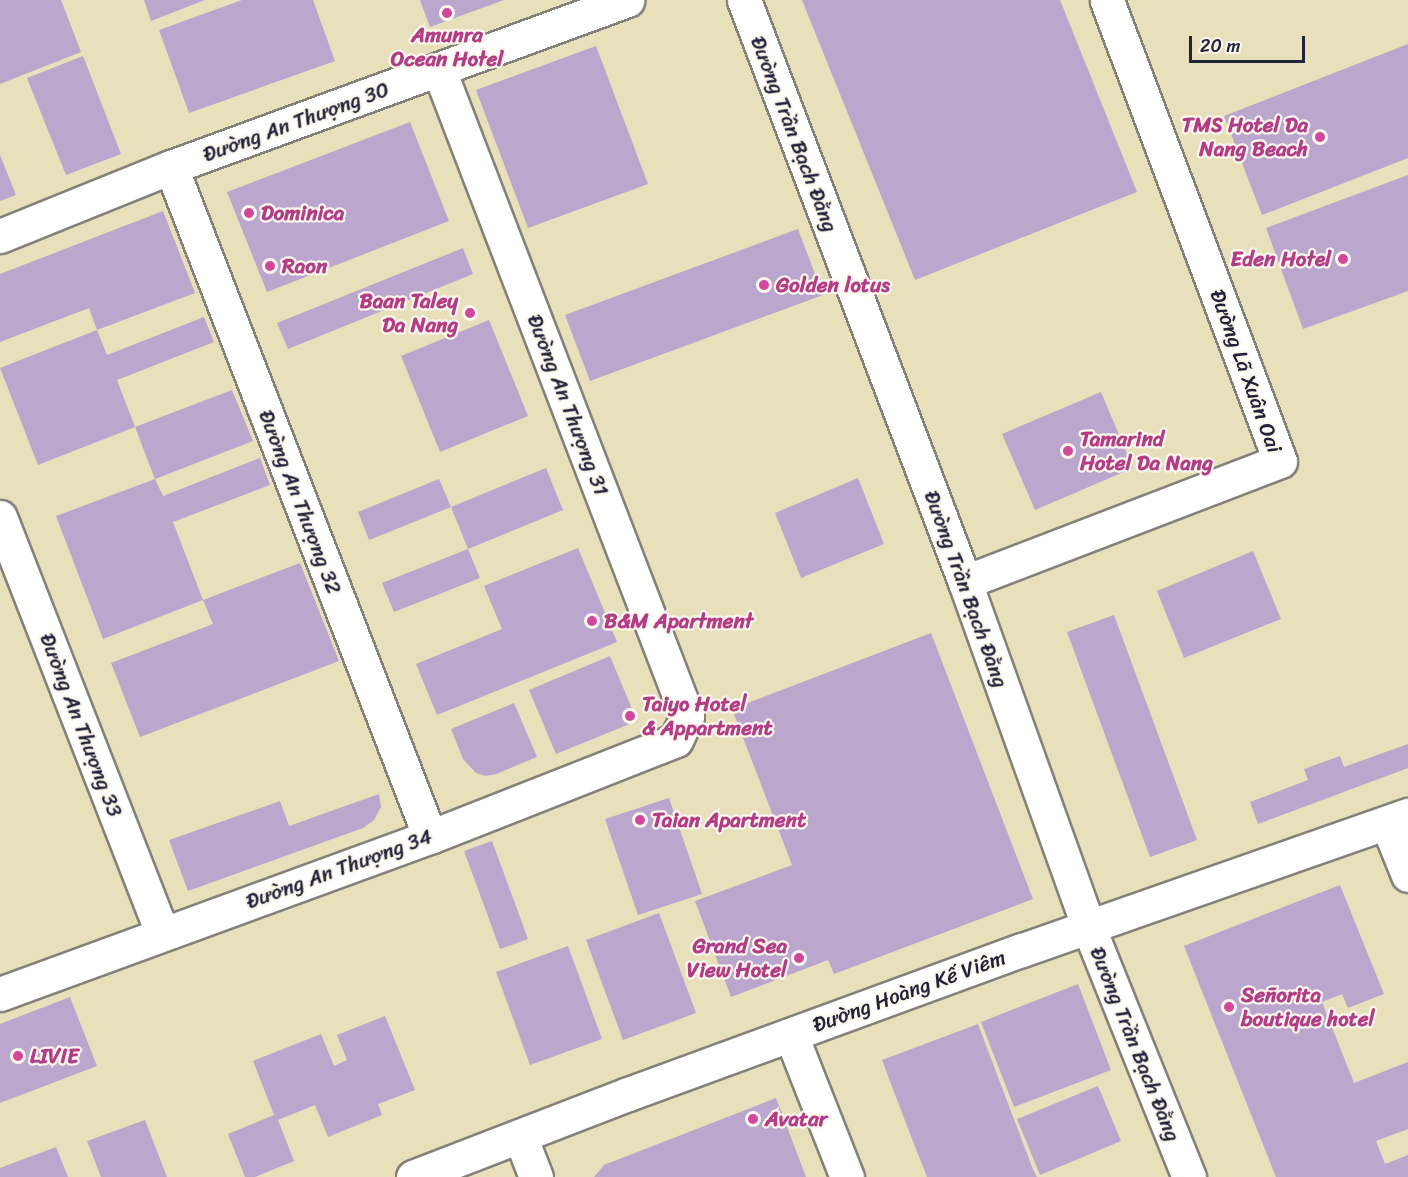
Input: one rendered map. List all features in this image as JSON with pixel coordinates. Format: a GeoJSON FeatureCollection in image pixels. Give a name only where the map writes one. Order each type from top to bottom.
{"type":"FeatureCollection","features":[{"type":"Feature","properties":{"kind":"street","name":"Đường An Thượng 30"},"geometry":{"type":"LineString","coordinates":[[0,236],[171,167],[627,0]]}},
{"type":"Feature","properties":{"kind":"street","name":"Đường Trần Bạch Đằng"},"geometry":{"type":"LineString","coordinates":[[744,0],[964,582],[1088,926],[1189,1177]]}},
{"type":"Feature","properties":{"kind":"street","name":"Đường Lã Xuân Oai"},"geometry":{"type":"LineString","coordinates":[[964,582],[1280,461],[1107,0]]}},
{"type":"Feature","properties":{"kind":"street","name":"Đường An Thượng 31"},"geometry":{"type":"LineString","coordinates":[[440,70],[687,716],[676,740]]}},
{"type":"Feature","properties":{"kind":"street","name":"Đường An Thượng 32"},"geometry":{"type":"LineString","coordinates":[[171,167],[430,837]]}},
{"type":"Feature","properties":{"kind":"street","name":"Đường An Thượng 33"},"geometry":{"type":"LineString","coordinates":[[0,518],[162,933]]}},
{"type":"Feature","properties":{"kind":"street","name":"Đường An Thượng 34"},"geometry":{"type":"LineString","coordinates":[[0,994],[430,837],[676,740]]}},
{"type":"Feature","properties":{"kind":"street","name":"Đường Hoàng Kế Viêm"},"geometry":{"type":"LineString","coordinates":[[413,1177],[1088,926],[1398,819]]}},
{"type":"Feature","properties":{"kind":"street"},"geometry":{"type":"LineString","coordinates":[[1398,819],[1408,875]]}},
{"type":"Feature","properties":{"kind":"street"},"geometry":{"type":"LineString","coordinates":[[791,1035],[847,1177]]}},
{"type":"Feature","properties":{"kind":"street"},"geometry":{"type":"LineString","coordinates":[[520,1136],[536,1177]]}},
{"type":"Feature","properties":{"kind":"building"},"geometry":{"type":"Polygon","coordinates":[[[0,0],[61,0],[81,52],[0,84],[0,0]]]}},
{"type":"Feature","properties":{"kind":"building"},"geometry":{"type":"Polygon","coordinates":[[[144,0],[205,0],[151,21],[144,0]]]}},
{"type":"Feature","properties":{"kind":"building"},"geometry":{"type":"Polygon","coordinates":[[[242,0],[313,0],[335,61],[189,113],[159,30],[242,0]]]}},
{"type":"Feature","properties":{"kind":"building","name":"Amunra Ocean Hotel"},"geometry":{"type":"Polygon","coordinates":[[[420,0],[504,0],[430,27],[420,0]]]}},
{"type":"Feature","properties":{"kind":"building"},"geometry":{"type":"Polygon","coordinates":[[[802,0],[1060,0],[1137,192],[915,280],[802,0]]]}},
{"type":"Feature","properties":{"kind":"building","name":"TMS Hotel Da Nang Beach"},"geometry":{"type":"Polygon","coordinates":[[[1408,44],[1408,158],[1262,215],[1224,116],[1408,44]]]}},
{"type":"Feature","properties":{"kind":"building"},"geometry":{"type":"Polygon","coordinates":[[[596,46],[648,184],[528,228],[476,90],[596,46]]]}},
{"type":"Feature","properties":{"kind":"building"},"geometry":{"type":"Polygon","coordinates":[[[83,56],[121,154],[66,175],[27,78],[83,56]]]}},
{"type":"Feature","properties":{"kind":"building"},"geometry":{"type":"Polygon","coordinates":[[[410,122],[449,221],[267,292],[227,192],[410,122]]]}},
{"type":"Feature","properties":{"kind":"building"},"geometry":{"type":"Polygon","coordinates":[[[0,155],[16,195],[0,201],[0,155]]]}},
{"type":"Feature","properties":{"kind":"building","name":"Eden Hotel"},"geometry":{"type":"Polygon","coordinates":[[[1408,175],[1408,291],[1303,329],[1266,228],[1408,175]]]}},
{"type":"Feature","properties":{"kind":"building"},"geometry":{"type":"Polygon","coordinates":[[[163,211],[195,293],[97,330],[89,308],[0,342],[0,274],[163,211]]]}},
{"type":"Feature","properties":{"kind":"building"},"geometry":{"type":"Polygon","coordinates":[[[798,229],[823,295],[590,381],[565,315],[798,229]]]}},
{"type":"Feature","properties":{"kind":"building"},"geometry":{"type":"Polygon","coordinates":[[[463,248],[473,274],[288,349],[277,323],[463,248]]]}},
{"type":"Feature","properties":{"kind":"building"},"geometry":{"type":"Polygon","coordinates":[[[204,317],[214,342],[117,380],[135,427],[38,465],[0,368],[97,330],[107,355],[204,317]]]}},
{"type":"Feature","properties":{"kind":"building"},"geometry":{"type":"Polygon","coordinates":[[[489,320],[528,416],[440,452],[401,356],[489,320]]]}},
{"type":"Feature","properties":{"kind":"building"},"geometry":{"type":"Polygon","coordinates":[[[232,390],[253,441],[155,479],[135,427],[232,390]]]}},
{"type":"Feature","properties":{"kind":"building","name":"Tamarind Hotel Da Nang"},"geometry":{"type":"Polygon","coordinates":[[[1101,392],[1133,468],[1035,510],[1002,434],[1101,392]]]}},
{"type":"Feature","properties":{"kind":"building"},"geometry":{"type":"Polygon","coordinates":[[[260,458],[270,485],[173,522],[203,600],[103,639],[56,516],[155,479],[163,496],[260,458]]]}},
{"type":"Feature","properties":{"kind":"building"},"geometry":{"type":"Polygon","coordinates":[[[546,468],[563,510],[468,549],[451,507],[546,468]]]}},
{"type":"Feature","properties":{"kind":"building"},"geometry":{"type":"Polygon","coordinates":[[[858,478],[884,544],[801,578],[775,513],[858,478]]]}},
{"type":"Feature","properties":{"kind":"building"},"geometry":{"type":"Polygon","coordinates":[[[439,479],[451,507],[369,540],[358,512],[439,479]]]}},
{"type":"Feature","properties":{"kind":"building"},"geometry":{"type":"Polygon","coordinates":[[[578,548],[617,642],[437,715],[416,664],[502,629],[484,586],[578,548]]]}},
{"type":"Feature","properties":{"kind":"building"},"geometry":{"type":"Polygon","coordinates":[[[468,549],[480,578],[394,612],[382,583],[468,549]]]}},
{"type":"Feature","properties":{"kind":"building"},"geometry":{"type":"Polygon","coordinates":[[[1253,551],[1281,619],[1184,658],[1157,591],[1253,551]]]}},
{"type":"Feature","properties":{"kind":"building"},"geometry":{"type":"Polygon","coordinates":[[[300,563],[339,661],[140,737],[111,663],[213,624],[203,600],[300,563]]]}},
{"type":"Feature","properties":{"kind":"building"},"geometry":{"type":"Polygon","coordinates":[[[1114,615],[1197,840],[1150,857],[1067,632],[1114,615]]]}},
{"type":"Feature","properties":{"kind":"building"},"geometry":{"type":"Polygon","coordinates":[[[931,633],[1033,899],[834,974],[828,960],[731,997],[695,901],[792,865],[732,709],[931,633]]]}},
{"type":"Feature","properties":{"kind":"building"},"geometry":{"type":"Polygon","coordinates":[[[610,656],[637,721],[556,754],[529,690],[610,656]]]}},
{"type":"Feature","properties":{"kind":"building"},"geometry":{"type":"Polygon","coordinates":[[[514,703],[537,757],[496,774],[486,776],[476,773],[463,759],[451,729],[514,703]]]}},
{"type":"Feature","properties":{"kind":"building"},"geometry":{"type":"Polygon","coordinates":[[[1408,744],[1408,768],[1258,824],[1250,802],[1308,780],[1304,769],[1340,756],[1344,767],[1408,744]]]}},
{"type":"Feature","properties":{"kind":"building"},"geometry":{"type":"Polygon","coordinates":[[[379,794],[381,807],[374,820],[363,828],[188,891],[169,840],[280,801],[289,826],[379,794]]]}},
{"type":"Feature","properties":{"kind":"building"},"geometry":{"type":"Polygon","coordinates":[[[669,798],[702,894],[638,915],[605,819],[669,798]]]}},
{"type":"Feature","properties":{"kind":"building"},"geometry":{"type":"Polygon","coordinates":[[[492,841],[528,939],[500,949],[464,851],[492,841]]]}},
{"type":"Feature","properties":{"kind":"building"},"geometry":{"type":"Polygon","coordinates":[[[1340,885],[1384,994],[1348,1008],[1342,994],[1322,1002],[1354,1083],[1408,1062],[1408,1129],[1376,1141],[1385,1164],[1408,1155],[1408,1177],[1276,1177],[1184,946],[1340,885]]]}},
{"type":"Feature","properties":{"kind":"building"},"geometry":{"type":"Polygon","coordinates":[[[659,913],[696,1013],[623,1040],[586,940],[659,913]]]}},
{"type":"Feature","properties":{"kind":"building"},"geometry":{"type":"Polygon","coordinates":[[[568,946],[602,1039],[530,1065],[496,972],[568,946]]]}},
{"type":"Feature","properties":{"kind":"building"},"geometry":{"type":"Polygon","coordinates":[[[1078,984],[1111,1070],[1014,1107],[981,1022],[1078,984]]]}},
{"type":"Feature","properties":{"kind":"building"},"geometry":{"type":"Polygon","coordinates":[[[70,997],[97,1066],[0,1103],[0,1024],[70,997]]]}},
{"type":"Feature","properties":{"kind":"building"},"geometry":{"type":"Polygon","coordinates":[[[385,1016],[415,1090],[378,1104],[382,1115],[328,1137],[315,1105],[278,1120],[294,1161],[255,1177],[245,1177],[228,1134],[274,1115],[253,1061],[321,1034],[334,1066],[347,1060],[337,1035],[385,1016]]]}},
{"type":"Feature","properties":{"kind":"building"},"geometry":{"type":"Polygon","coordinates":[[[978,1024],[1037,1177],[927,1177],[907,1126],[882,1060],[978,1024]]]}},
{"type":"Feature","properties":{"kind":"building"},"geometry":{"type":"Polygon","coordinates":[[[1098,1086],[1121,1141],[1040,1175],[1017,1119],[1098,1086]]]}},
{"type":"Feature","properties":{"kind":"building","name":"Avatar"},"geometry":{"type":"Polygon","coordinates":[[[776,1098],[806,1177],[594,1177],[604,1165],[776,1098]]]}},
{"type":"Feature","properties":{"kind":"building"},"geometry":{"type":"Polygon","coordinates":[[[145,1120],[167,1177],[101,1177],[87,1141],[145,1120]]]}},
{"type":"Feature","properties":{"kind":"building"},"geometry":{"type":"Polygon","coordinates":[[[56,1147],[68,1177],[0,1177],[0,1168],[56,1147]]]}},
{"type":"Feature","properties":{"kind":"place","name":"Amunra Ocean Hotel"},"geometry":{"type":"Point","coordinates":[447,13]}},
{"type":"Feature","properties":{"kind":"place","name":"TMS Hotel Da Nang Beach"},"geometry":{"type":"Point","coordinates":[1320,137]}},
{"type":"Feature","properties":{"kind":"place","name":"Dominica"},"geometry":{"type":"Point","coordinates":[249,213]}},
{"type":"Feature","properties":{"kind":"place","name":"Eden Hotel"},"geometry":{"type":"Point","coordinates":[1343,259]}},
{"type":"Feature","properties":{"kind":"place","name":"Raon"},"geometry":{"type":"Point","coordinates":[270,266]}},
{"type":"Feature","properties":{"kind":"place","name":"Golden lotus"},"geometry":{"type":"Point","coordinates":[764,285]}},
{"type":"Feature","properties":{"kind":"place","name":"Baan Taley Da Nang"},"geometry":{"type":"Point","coordinates":[470,313]}},
{"type":"Feature","properties":{"kind":"place","name":"Tamarind Hotel Da Nang"},"geometry":{"type":"Point","coordinates":[1068,451]}},
{"type":"Feature","properties":{"kind":"place","name":"B&M Apartment"},"geometry":{"type":"Point","coordinates":[592,621]}},
{"type":"Feature","properties":{"kind":"place","name":"Taiyo Hotel & Appartment"},"geometry":{"type":"Point","coordinates":[630,716]}},
{"type":"Feature","properties":{"kind":"place","name":"Taian Apartment"},"geometry":{"type":"Point","coordinates":[640,820]}},
{"type":"Feature","properties":{"kind":"place","name":"Grand Sea View Hotel"},"geometry":{"type":"Point","coordinates":[799,958]}},
{"type":"Feature","properties":{"kind":"place","name":"Señorita boutique hotel"},"geometry":{"type":"Point","coordinates":[1229,1007]}},
{"type":"Feature","properties":{"kind":"place","name":"LIVIE"},"geometry":{"type":"Point","coordinates":[18,1056]}},
{"type":"Feature","properties":{"kind":"place","name":"Avatar"},"geometry":{"type":"Point","coordinates":[753,1119]}}]}
